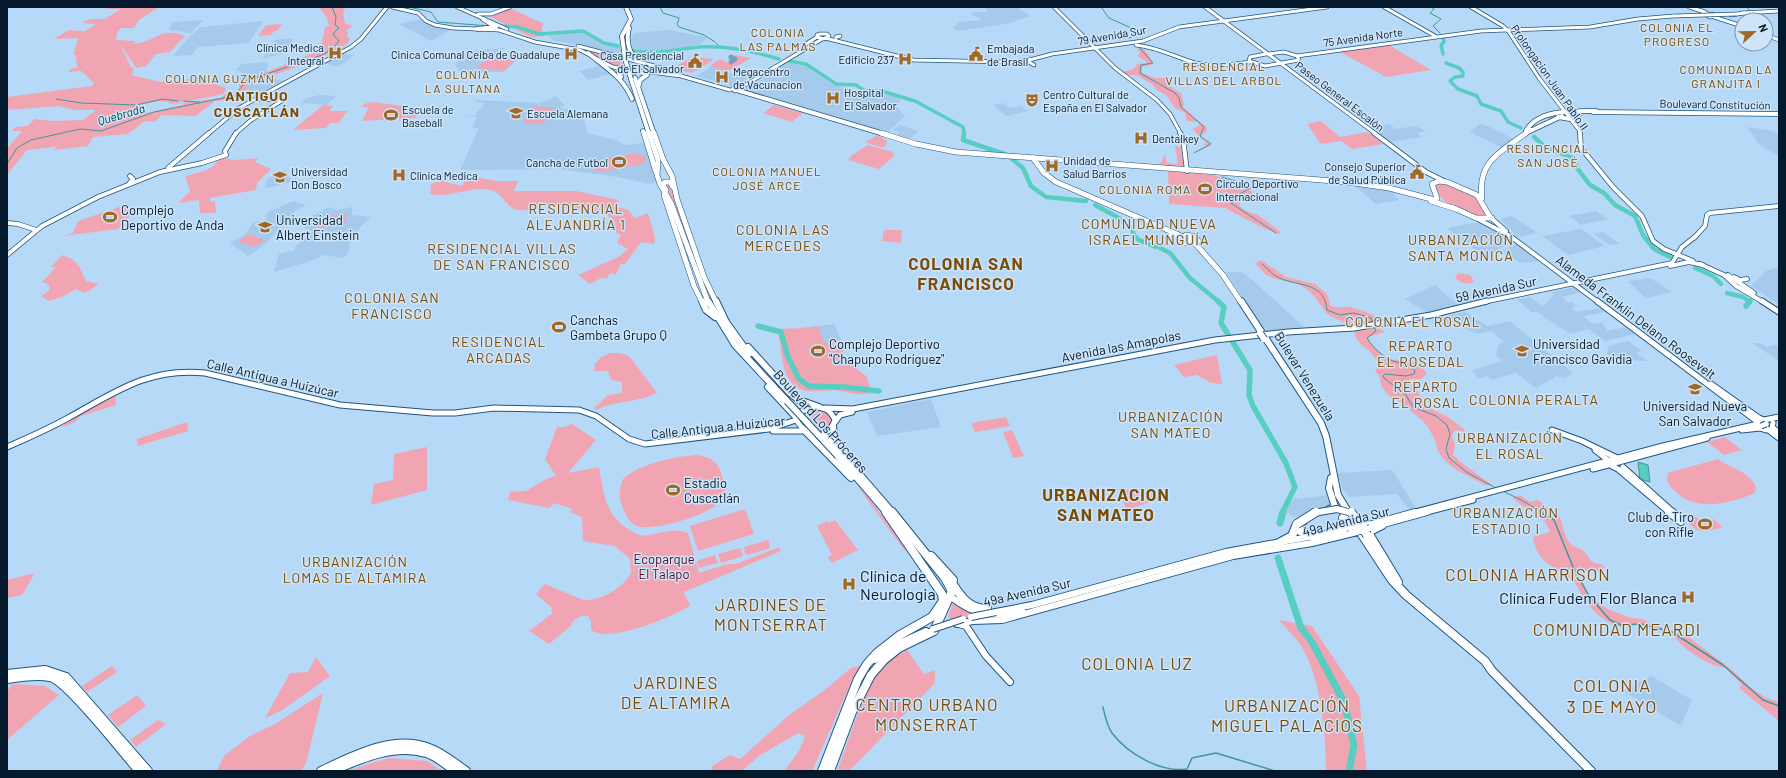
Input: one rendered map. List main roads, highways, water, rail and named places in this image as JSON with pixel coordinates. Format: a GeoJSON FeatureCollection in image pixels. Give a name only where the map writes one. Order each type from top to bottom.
{"type":"FeatureCollection","features":[{"type":"Feature","properties":{"kind":"highway"},"geometry":{"type":"LineString","coordinates":[[626,7],[631,19],[624,36],[625,62],[633,79],[642,109]]}},
{"type":"Feature","properties":{"kind":"highway"},"geometry":{"type":"LineString","coordinates":[[624,36],[634,19],[630,7]]}},
{"type":"Feature","properties":{"kind":"highway"},"geometry":{"type":"LineString","coordinates":[[477,29],[496,27],[485,18]]}},
{"type":"Feature","properties":{"kind":"highway"},"geometry":{"type":"LineString","coordinates":[[629,28],[628,36],[631,54],[638,61]]}},
{"type":"Feature","properties":{"kind":"highway"},"geometry":{"type":"LineString","coordinates":[[588,53],[621,77],[628,88],[657,175]]}},
{"type":"Feature","properties":{"kind":"highway"},"geometry":{"type":"LineString","coordinates":[[632,59],[637,65],[639,85],[670,172]]}},
{"type":"Feature","properties":{"kind":"highway"},"geometry":{"type":"LineString","coordinates":[[621,77],[620,72],[625,71],[646,73],[647,75],[640,81],[639,85]]}},
{"type":"Feature","properties":{"kind":"highway"},"geometry":{"type":"LineString","coordinates":[[743,85],[741,90],[747,94]]}},
{"type":"Feature","properties":{"kind":"highway"},"geometry":{"type":"LineString","coordinates":[[733,89],[747,94]]}},
{"type":"Feature","properties":{"kind":"highway"},"geometry":{"type":"LineString","coordinates":[[733,89],[940,150],[1044,160],[1187,170],[1360,185],[1397,191],[1456,209]]}},
{"type":"Feature","properties":{"kind":"highway","name":"Boulevard Los Próceres"},"geometry":{"type":"LineString","coordinates":[[642,109],[651,125],[660,159],[657,175],[661,188],[671,203],[704,295],[716,317],[735,345],[840,455],[901,523],[945,578],[952,592],[932,631]]}},
{"type":"Feature","properties":{"kind":"highway","name":"Boulevard Los Próceres"},"geometry":{"type":"LineString","coordinates":[[642,109],[645,126],[660,159],[670,172],[681,211],[704,277],[726,322],[790,401]]}},
{"type":"Feature","properties":{"kind":"highway"},"geometry":{"type":"LineString","coordinates":[[1566,112],[1579,113]]}},
{"type":"Feature","properties":{"kind":"highway","name":"Boulevard Constitución"},"geometry":{"type":"LineString","coordinates":[[1484,206],[1479,185],[1482,170],[1487,163],[1527,131],[1555,118],[1562,117],[1566,112]]}},
{"type":"Feature","properties":{"kind":"highway","name":"Boulevard Constitución"},"geometry":{"type":"LineString","coordinates":[[1593,112],[1779,115]]}},
{"type":"Feature","properties":{"kind":"highway"},"geometry":{"type":"LineString","coordinates":[[650,113],[651,125]]}},
{"type":"Feature","properties":{"kind":"highway","name":"Boulevard Constitución"},"geometry":{"type":"LineString","coordinates":[[1527,131],[1528,127],[1538,120],[1558,113],[1652,113]]}},
{"type":"Feature","properties":{"kind":"highway"},"geometry":{"type":"LineString","coordinates":[[1575,121],[1574,116],[1579,113]]}},
{"type":"Feature","properties":{"kind":"highway"},"geometry":{"type":"LineString","coordinates":[[638,115],[645,126]]}},
{"type":"Feature","properties":{"kind":"highway","name":"Boulevard Constitución"},"geometry":{"type":"LineString","coordinates":[[1472,193],[1477,193],[1478,173],[1484,162],[1548,118]]}},
{"type":"Feature","properties":{"kind":"highway"},"geometry":{"type":"LineString","coordinates":[[859,127],[936,151],[1006,158],[1352,182],[1389,188],[1435,200],[1438,198],[1432,184],[1439,181],[1447,182],[1478,196],[1491,218]]}},
{"type":"Feature","properties":{"kind":"highway","name":"Bulevar Venezuela"},"geometry":{"type":"LineString","coordinates":[[1022,159],[1033,163],[1058,184],[1184,240],[1217,269],[1261,333]]}},
{"type":"Feature","properties":{"kind":"highway","name":"Bulevar Venezuela"},"geometry":{"type":"LineString","coordinates":[[1034,159],[1048,176],[1059,183],[1184,240]]}},
{"type":"Feature","properties":{"kind":"highway"},"geometry":{"type":"LineString","coordinates":[[1040,168],[1039,164],[1044,160]]}},
{"type":"Feature","properties":{"kind":"highway"},"geometry":{"type":"LineString","coordinates":[[671,203],[669,195],[663,185],[666,182],[672,183],[673,197],[681,211]]}},
{"type":"Feature","properties":{"kind":"highway"},"geometry":{"type":"LineString","coordinates":[[661,188],[694,286],[706,310],[716,317]]}},
{"type":"Feature","properties":{"kind":"highway"},"geometry":{"type":"LineString","coordinates":[[1436,193],[1444,202],[1456,209],[1476,218],[1491,218]]}},
{"type":"Feature","properties":{"kind":"highway"},"geometry":{"type":"LineString","coordinates":[[676,234],[680,229]]}},
{"type":"Feature","properties":{"kind":"highway","name":"Bulevar Venezuela"},"geometry":{"type":"LineString","coordinates":[[1184,240],[1190,235],[1196,237],[1198,241],[1195,243],[1223,275],[1317,422],[1325,446],[1336,499],[1390,582],[1412,603],[1492,671],[1591,771]]}},
{"type":"Feature","properties":{"kind":"highway"},"geometry":{"type":"LineString","coordinates":[[1184,240],[1195,243]]}},
{"type":"Feature","properties":{"kind":"highway"},"geometry":{"type":"LineString","coordinates":[[790,401],[822,407]]}},
{"type":"Feature","properties":{"kind":"highway"},"geometry":{"type":"LineString","coordinates":[[790,401],[797,419]]}},
{"type":"Feature","properties":{"kind":"highway"},"geometry":{"type":"LineString","coordinates":[[834,424],[832,432],[836,442]]}},
{"type":"Feature","properties":{"kind":"highway"},"geometry":{"type":"LineString","coordinates":[[804,432],[822,447],[885,511]]}},
{"type":"Feature","properties":{"kind":"highway"},"geometry":{"type":"LineString","coordinates":[[822,447],[819,442],[822,437],[829,437],[836,442],[873,484],[901,523]]}},
{"type":"Feature","properties":{"kind":"highway","name":"Boulevard Los Próceres"},"geometry":{"type":"LineString","coordinates":[[822,771],[858,679],[871,659],[900,635],[932,618],[942,604],[942,594],[917,559],[903,536],[840,455]]}},
{"type":"Feature","properties":{"kind":"highway"},"geometry":{"type":"LineString","coordinates":[[1332,476],[1329,481],[1331,496],[1334,505],[1340,512],[1347,526],[1340,531]]}},
{"type":"Feature","properties":{"kind":"highway"},"geometry":{"type":"LineString","coordinates":[[1332,476],[1344,499],[1362,523],[1368,526]]}},
{"type":"Feature","properties":{"kind":"highway","name":"Bulevar Venezuela"},"geometry":{"type":"LineString","coordinates":[[1332,476],[1341,501],[1390,577],[1406,595],[1485,661],[1492,671]]}},
{"type":"Feature","properties":{"kind":"highway"},"geometry":{"type":"LineString","coordinates":[[1279,543],[1293,536],[1296,532],[1296,521],[1317,511],[1334,508],[1334,505]]}},
{"type":"Feature","properties":{"kind":"highway"},"geometry":{"type":"LineString","coordinates":[[1296,525],[1303,518],[1318,512],[1341,510],[1349,512],[1360,524],[1396,583],[1419,606]]}},
{"type":"Feature","properties":{"kind":"highway"},"geometry":{"type":"LineString","coordinates":[[1315,537],[1302,532],[1299,529],[1300,523],[1317,514],[1336,511],[1340,512]]}},
{"type":"Feature","properties":{"kind":"highway"},"geometry":{"type":"LineString","coordinates":[[1382,525],[1370,531],[1369,534],[1400,585],[1419,606]]}},
{"type":"Feature","properties":{"kind":"highway"},"geometry":{"type":"LineString","coordinates":[[903,536],[907,546],[906,554]]}},
{"type":"Feature","properties":{"kind":"highway"},"geometry":{"type":"LineString","coordinates":[[918,545],[938,562],[953,580]]}},
{"type":"Feature","properties":{"kind":"highway"},"geometry":{"type":"LineString","coordinates":[[929,559],[945,574],[966,603],[985,609]]}},
{"type":"Feature","properties":{"kind":"highway"},"geometry":{"type":"LineString","coordinates":[[830,771],[852,712],[871,675],[890,654],[932,631]]}},
{"type":"Feature","properties":{"kind":"highway"},"geometry":{"type":"LineString","coordinates":[[7,674],[43,670],[58,673],[66,677],[148,771]]}},
{"type":"Feature","properties":{"kind":"highway"},"geometry":{"type":"LineString","coordinates":[[7,679],[45,676],[56,680],[75,697],[139,771]]}},
{"type":"Feature","properties":{"kind":"highway"},"geometry":{"type":"LineString","coordinates":[[321,771],[358,754],[404,744],[428,748],[466,771]]}},
{"type":"Feature","properties":{"kind":"highway"},"geometry":{"type":"LineString","coordinates":[[332,771],[366,758],[398,751],[412,750],[429,754],[455,771]]}},
{"type":"Feature","properties":{"kind":"main road"},"geometry":{"type":"LineString","coordinates":[[165,170],[242,106],[355,44],[386,7]]}},
{"type":"Feature","properties":{"kind":"main road"},"geometry":{"type":"LineString","coordinates":[[377,18],[386,7]]}},
{"type":"Feature","properties":{"kind":"main road"},"geometry":{"type":"LineString","coordinates":[[392,7],[410,11]]}},
{"type":"Feature","properties":{"kind":"main road"},"geometry":{"type":"LineString","coordinates":[[396,7],[421,14],[426,21],[435,25],[502,30],[535,42],[574,48],[588,53],[618,68],[685,76],[733,89],[743,85],[829,36]]}},
{"type":"Feature","properties":{"kind":"main road"},"geometry":{"type":"LineString","coordinates":[[458,7],[466,8]]}},
{"type":"Feature","properties":{"kind":"main road"},"geometry":{"type":"LineString","coordinates":[[458,7],[534,40],[585,47],[632,59],[733,89]]}},
{"type":"Feature","properties":{"kind":"main road"},"geometry":{"type":"LineString","coordinates":[[485,18],[491,14],[510,7]]}},
{"type":"Feature","properties":{"kind":"main road"},"geometry":{"type":"LineString","coordinates":[[1054,7],[1120,73],[1156,100],[1170,114],[1182,135],[1187,170]]}},
{"type":"Feature","properties":{"kind":"main road","name":"Paseo General Escalón"},"geometry":{"type":"LineString","coordinates":[[1203,7],[1421,170],[1429,177],[1432,184]]}},
{"type":"Feature","properties":{"kind":"main road","name":"79 Avenida Sur"},"geometry":{"type":"LineString","coordinates":[[1013,62],[1020,64],[1022,61],[1030,59],[1151,38],[1170,28],[1327,7]]}},
{"type":"Feature","properties":{"kind":"main road"},"geometry":{"type":"LineString","coordinates":[[1384,7],[1431,36]]}},
{"type":"Feature","properties":{"kind":"main road","name":"Prolongacion Juan Pablo II"},"geometry":{"type":"LineString","coordinates":[[1472,7],[1508,29],[1526,61],[1566,112],[1581,134],[1581,148],[1613,187],[1642,216],[1653,241],[1666,249]]}},
{"type":"Feature","properties":{"kind":"main road"},"geometry":{"type":"LineString","coordinates":[[1688,7],[1704,14]]}},
{"type":"Feature","properties":{"kind":"main road"},"geometry":{"type":"LineString","coordinates":[[377,18],[387,10],[410,11]]}},
{"type":"Feature","properties":{"kind":"main road"},"geometry":{"type":"LineString","coordinates":[[478,14],[491,14]]}},
{"type":"Feature","properties":{"kind":"main road"},"geometry":{"type":"LineString","coordinates":[[1667,16],[1704,14],[1721,19]]}},
{"type":"Feature","properties":{"kind":"main road"},"geometry":{"type":"LineString","coordinates":[[1667,16],[1734,14]]}},
{"type":"Feature","properties":{"kind":"main road"},"geometry":{"type":"LineString","coordinates":[[1715,16],[1734,14]]}},
{"type":"Feature","properties":{"kind":"main road","name":"75 Avenida Norte"},"geometry":{"type":"LineString","coordinates":[[1250,62],[1250,57],[1267,54],[1284,52],[1297,56],[1480,30],[1586,28],[1638,18],[1734,14]]}},
{"type":"Feature","properties":{"kind":"main road"},"geometry":{"type":"LineString","coordinates":[[1710,15],[1734,23]]}},
{"type":"Feature","properties":{"kind":"main road"},"geometry":{"type":"LineString","coordinates":[[743,85],[817,37],[816,35],[822,34],[911,59],[1013,62]]}},
{"type":"Feature","properties":{"kind":"main road"},"geometry":{"type":"LineString","coordinates":[[836,39],[836,37],[840,36]]}},
{"type":"Feature","properties":{"kind":"main road"},"geometry":{"type":"LineString","coordinates":[[817,37],[913,60],[1013,62]]}},
{"type":"Feature","properties":{"kind":"main road"},"geometry":{"type":"LineString","coordinates":[[1151,38],[1149,42],[1152,45]]}},
{"type":"Feature","properties":{"kind":"main road"},"geometry":{"type":"LineString","coordinates":[[1121,44],[1152,45],[1180,58]]}},
{"type":"Feature","properties":{"kind":"main road"},"geometry":{"type":"LineString","coordinates":[[1130,44],[1153,47],[1194,63],[1213,66],[1250,62],[1263,66],[1280,64]]}},
{"type":"Feature","properties":{"kind":"main road","name":"75 Avenida Norte"},"geometry":{"type":"LineString","coordinates":[[1280,64],[1297,61],[1299,60],[1297,56]]}},
{"type":"Feature","properties":{"kind":"main road"},"geometry":{"type":"LineString","coordinates":[[1030,59],[1030,62],[1034,65]]}},
{"type":"Feature","properties":{"kind":"main road","name":"Paseo General Escalón"},"geometry":{"type":"LineString","coordinates":[[1280,64],[1426,172],[1447,182]]}},
{"type":"Feature","properties":{"kind":"main road"},"geometry":{"type":"LineString","coordinates":[[644,77],[665,73]]}},
{"type":"Feature","properties":{"kind":"main road"},"geometry":{"type":"LineString","coordinates":[[7,255],[36,230],[80,205],[165,170],[226,155],[225,151],[228,144],[242,127],[283,100],[255,99]]}},
{"type":"Feature","properties":{"kind":"main road","name":"Prolongacion Juan Pablo II"},"geometry":{"type":"LineString","coordinates":[[1566,112],[1575,121],[1583,134],[1584,150],[1613,185],[1643,214],[1655,240],[1666,249]]}},
{"type":"Feature","properties":{"kind":"main road"},"geometry":{"type":"LineString","coordinates":[[171,165],[189,165]]}},
{"type":"Feature","properties":{"kind":"main road"},"geometry":{"type":"LineString","coordinates":[[128,184],[133,179],[130,176]]}},
{"type":"Feature","properties":{"kind":"main road"},"geometry":{"type":"LineString","coordinates":[[1666,249],[1677,249],[1696,236],[1704,229],[1707,216],[1711,212],[1779,206]]}},
{"type":"Feature","properties":{"kind":"main road","name":"Alameda Franklin Delano Roosevelt"},"geometry":{"type":"LineString","coordinates":[[1476,218],[1510,236],[1779,437]]}},
{"type":"Feature","properties":{"kind":"main road","name":"Alameda Franklin Delano Roosevelt"},"geometry":{"type":"LineString","coordinates":[[1491,218],[1503,229],[1576,285],[1779,437]]}},
{"type":"Feature","properties":{"kind":"main road"},"geometry":{"type":"LineString","coordinates":[[7,223],[18,224],[36,230]]}},
{"type":"Feature","properties":{"kind":"main road"},"geometry":{"type":"LineString","coordinates":[[1576,285],[1672,263],[1696,236]]}},
{"type":"Feature","properties":{"kind":"main road"},"geometry":{"type":"LineString","coordinates":[[1677,264],[1687,242]]}},
{"type":"Feature","properties":{"kind":"main road"},"geometry":{"type":"LineString","coordinates":[[1666,249],[1740,280],[1747,279]]}},
{"type":"Feature","properties":{"kind":"main road"},"geometry":{"type":"LineString","coordinates":[[1576,285],[1677,264],[1689,262],[1701,263],[1724,275],[1736,286],[1779,311]]}},
{"type":"Feature","properties":{"kind":"main road"},"geometry":{"type":"LineString","coordinates":[[1724,272],[1779,311]]}},
{"type":"Feature","properties":{"kind":"main road","name":"59 Avenida Sur"},"geometry":{"type":"LineString","coordinates":[[1424,318],[1576,285]]}},
{"type":"Feature","properties":{"kind":"main road","name":"Avenida las Amapolas"},"geometry":{"type":"LineString","coordinates":[[822,407],[853,409],[1223,340],[1369,327],[1424,318]]}},
{"type":"Feature","properties":{"kind":"main road","name":"Avenida las Amapolas"},"geometry":{"type":"LineString","coordinates":[[834,424],[838,416],[847,413],[1223,340]]}},
{"type":"Feature","properties":{"kind":"main road","name":"Calle Antigua a Huizúcar"},"geometry":{"type":"LineString","coordinates":[[7,447],[65,420],[131,383],[152,376],[184,371],[205,373],[340,405],[433,413],[455,413],[494,408],[574,410],[592,414],[629,439],[645,444],[769,430],[797,419]]}},
{"type":"Feature","properties":{"kind":"main road"},"geometry":{"type":"LineString","coordinates":[[1704,380],[1759,418],[1764,420],[1779,418]]}},
{"type":"Feature","properties":{"kind":"main road"},"geometry":{"type":"LineString","coordinates":[[1709,386],[1752,421],[1739,425],[1740,429],[1762,428],[1779,437]]}},
{"type":"Feature","properties":{"kind":"main road"},"geometry":{"type":"LineString","coordinates":[[822,407],[834,414],[834,424],[823,432],[804,432],[797,425],[797,419],[805,409],[822,407]]}},
{"type":"Feature","properties":{"kind":"main road","name":"Calle Antigua a Huizúcar"},"geometry":{"type":"LineString","coordinates":[[574,410],[594,418],[628,441],[644,446],[773,431],[804,432]]}},
{"type":"Feature","properties":{"kind":"main road"},"geometry":{"type":"LineString","coordinates":[[1762,424],[1779,418]]}},
{"type":"Feature","properties":{"kind":"main road"},"geometry":{"type":"LineString","coordinates":[[1762,424],[1779,421]]}},
{"type":"Feature","properties":{"kind":"main road"},"geometry":{"type":"LineString","coordinates":[[1773,423],[1772,427],[1779,437]]}},
{"type":"Feature","properties":{"kind":"main road","name":"49a Avenida Sur"},"geometry":{"type":"LineString","coordinates":[[1368,526],[1382,525],[1607,460],[1624,458],[1762,424]]}},
{"type":"Feature","properties":{"kind":"main road"},"geometry":{"type":"LineString","coordinates":[[1552,430],[1594,446],[1607,460]]}},
{"type":"Feature","properties":{"kind":"main road"},"geometry":{"type":"LineString","coordinates":[[1557,435],[1588,447],[1620,468],[1674,513],[1681,522],[1652,500],[1620,468]]}},
{"type":"Feature","properties":{"kind":"main road"},"geometry":{"type":"LineString","coordinates":[[1607,460],[1624,458],[1620,468]]}},
{"type":"Feature","properties":{"kind":"main road","name":"49a Avenida Sur"},"geometry":{"type":"LineString","coordinates":[[974,619],[988,621],[1012,618],[1060,605],[1078,598],[1233,556],[1312,543],[1368,526],[1504,490]]}},
{"type":"Feature","properties":{"kind":"main road","name":"49a Avenida Sur"},"geometry":{"type":"LineString","coordinates":[[932,631],[996,612],[1032,605],[1226,552],[1315,537],[1340,531],[1352,531]]}},
{"type":"Feature","properties":{"kind":"main road"},"geometry":{"type":"LineString","coordinates":[[951,597],[958,603],[976,612],[995,617],[1078,598]]}},
{"type":"Feature","properties":{"kind":"main road"},"geometry":{"type":"LineString","coordinates":[[845,712],[853,700],[867,669],[877,658],[893,646],[932,631],[974,619]]}},
{"type":"Feature","properties":{"kind":"main road"},"geometry":{"type":"LineString","coordinates":[[958,624],[966,626],[986,656],[1010,682]]}},
{"type":"Feature","properties":{"kind":"waterway"},"geometry":{"type":"LineString","coordinates":[[235,95],[246,81],[322,55],[332,49],[339,41],[333,34],[339,28],[335,25],[336,17],[332,7]]}},
{"type":"Feature","properties":{"kind":"waterway"},"geometry":{"type":"LineString","coordinates":[[409,7],[431,12],[438,22],[490,26]]}},
{"type":"Feature","properties":{"kind":"waterway"},"geometry":{"type":"LineString","coordinates":[[660,7],[663,13],[679,18]]}},
{"type":"Feature","properties":{"kind":"waterway"},"geometry":{"type":"LineString","coordinates":[[1101,7],[1109,18],[1129,27],[1136,35],[1129,38]]}},
{"type":"Feature","properties":{"kind":"waterway"},"geometry":{"type":"LineString","coordinates":[[1431,7],[1434,9],[1430,13],[1441,19],[1433,26],[1440,33]]}},
{"type":"Feature","properties":{"kind":"waterway"},"geometry":{"type":"LineString","coordinates":[[1746,7],[1752,12]]}},
{"type":"Feature","properties":{"kind":"waterway"},"geometry":{"type":"LineString","coordinates":[[679,19],[677,24],[679,27],[704,35],[715,42]]}},
{"type":"Feature","properties":{"kind":"waterway"},"geometry":{"type":"LineString","coordinates":[[504,26],[517,27],[539,34],[583,31],[604,43],[618,46]]}},
{"type":"Feature","properties":{"kind":"waterway"},"geometry":{"type":"LineString","coordinates":[[1443,37],[1444,42],[1441,45],[1443,54]]}},
{"type":"Feature","properties":{"kind":"waterway"},"geometry":{"type":"LineString","coordinates":[[716,43],[720,47]]}},
{"type":"Feature","properties":{"kind":"waterway"},"geometry":{"type":"LineString","coordinates":[[633,51],[658,52],[700,47],[720,47],[750,51],[779,59]]}},
{"type":"Feature","properties":{"kind":"waterway"},"geometry":{"type":"LineString","coordinates":[[1139,47],[1153,63],[1141,65],[1140,73],[1175,93],[1179,98],[1181,107],[1204,127],[1200,136],[1211,144],[1194,153]]}},
{"type":"Feature","properties":{"kind":"waterway"},"geometry":{"type":"LineString","coordinates":[[789,61],[806,64],[836,84],[856,85],[865,91],[881,91],[915,101],[963,127],[964,134]]}},
{"type":"Feature","properties":{"kind":"waterway"},"geometry":{"type":"LineString","coordinates":[[1446,63],[1459,68],[1463,72],[1463,76],[1455,77],[1450,81],[1458,89],[1477,96],[1481,104],[1501,111],[1508,122],[1521,128]]}},
{"type":"Feature","properties":{"kind":"waterway","name":"Quebrada"},"geometry":{"type":"LineString","coordinates":[[7,164],[17,148],[31,140],[80,129],[101,131],[154,112],[233,96]]}},
{"type":"Feature","properties":{"kind":"waterway"},"geometry":{"type":"LineString","coordinates":[[56,99],[81,103],[136,105],[163,99],[178,101]]}},
{"type":"Feature","properties":{"kind":"waterway","name":"Quebrada"},"geometry":{"type":"LineString","coordinates":[[184,101],[199,102]]}},
{"type":"Feature","properties":{"kind":"waterway"},"geometry":{"type":"LineString","coordinates":[[964,134],[963,140],[1007,155],[1023,168],[1031,186],[1046,197],[1086,201]]}},
{"type":"Feature","properties":{"kind":"waterway"},"geometry":{"type":"LineString","coordinates":[[1534,137],[1546,148],[1574,158],[1577,168],[1590,185],[1604,193],[1615,205],[1635,216],[1643,235],[1654,249],[1672,258]]}},
{"type":"Feature","properties":{"kind":"waterway"},"geometry":{"type":"LineString","coordinates":[[1222,177],[1245,184],[1250,188],[1238,195],[1239,199],[1231,203],[1276,233]]}},
{"type":"Feature","properties":{"kind":"waterway"},"geometry":{"type":"LineString","coordinates":[[1095,205],[1117,217],[1132,229],[1134,236],[1139,240],[1156,247]]}},
{"type":"Feature","properties":{"kind":"waterway"},"geometry":{"type":"LineString","coordinates":[[1160,248],[1170,253],[1190,278],[1219,302]]}},
{"type":"Feature","properties":{"kind":"waterway"},"geometry":{"type":"LineString","coordinates":[[1262,264],[1274,275],[1284,280],[1315,289],[1325,300],[1327,310],[1340,315],[1354,313],[1371,318],[1373,323]]}},
{"type":"Feature","properties":{"kind":"waterway"},"geometry":{"type":"LineString","coordinates":[[1695,268],[1713,276],[1721,284]]}},
{"type":"Feature","properties":{"kind":"waterway"},"geometry":{"type":"LineString","coordinates":[[1727,293],[1743,297],[1749,302]]}},
{"type":"Feature","properties":{"kind":"waterway"},"geometry":{"type":"LineString","coordinates":[[1219,302],[1224,307],[1221,323],[1250,370],[1249,395],[1253,406],[1286,463],[1295,487],[1282,513]]}},
{"type":"Feature","properties":{"kind":"waterway"},"geometry":{"type":"LineString","coordinates":[[1746,306],[1749,302]]}},
{"type":"Feature","properties":{"kind":"waterway"},"geometry":{"type":"LineString","coordinates":[[758,326],[781,332],[788,357],[799,379],[809,386],[844,387],[879,391]]}},
{"type":"Feature","properties":{"kind":"waterway"},"geometry":{"type":"LineString","coordinates":[[1374,326],[1376,331],[1367,338],[1369,342],[1389,359],[1408,365],[1415,371],[1414,374],[1406,376],[1385,374],[1383,376],[1385,379],[1406,395],[1413,407],[1436,416],[1447,425],[1450,434],[1446,449],[1449,458],[1468,473],[1496,488]]}},
{"type":"Feature","properties":{"kind":"waterway"},"geometry":{"type":"LineString","coordinates":[[1503,491],[1525,502],[1542,513]]}},
{"type":"Feature","properties":{"kind":"waterway"},"geometry":{"type":"LineString","coordinates":[[1280,523],[1283,512]]}},
{"type":"Feature","properties":{"kind":"waterway"},"geometry":{"type":"LineString","coordinates":[[1540,512],[1554,520],[1573,567],[1589,596],[1610,620],[1621,625],[1641,624],[1672,632],[1723,665],[1763,700],[1779,706]]}},
{"type":"Feature","properties":{"kind":"waterway"},"geometry":{"type":"LineString","coordinates":[[1278,558],[1301,628],[1312,642],[1344,702],[1354,745],[1349,771]]}},
{"type":"Feature","properties":{"kind":"waterway"},"geometry":{"type":"LineString","coordinates":[[1103,707],[1106,721],[1112,733],[1119,741],[1136,755],[1156,765],[1167,768],[1187,769],[1192,758],[1216,753],[1275,771]]}},
{"type":"Feature","properties":{"kind":"tunnel"},"geometry":{"type":"LineString","coordinates":[[1549,118],[1573,113]]}},
{"type":"Feature","properties":{"kind":"place","name":"Clínica Medica Integral"},"geometry":{"type":"Point","coordinates":[335,53]}},
{"type":"Feature","properties":{"kind":"place","name":"Cinica Comunal Ceiba de Guadalupe"},"geometry":{"type":"Point","coordinates":[571,54]}},
{"type":"Feature","properties":{"kind":"place","name":"Embajada de Brasil"},"geometry":{"type":"Point","coordinates":[976,54]}},
{"type":"Feature","properties":{"kind":"place","name":"Edificio 237"},"geometry":{"type":"Point","coordinates":[905,59]}},
{"type":"Feature","properties":{"kind":"place","name":"Casa Presidencial de El Salvador"},"geometry":{"type":"Point","coordinates":[695,61]}},
{"type":"Feature","properties":{"kind":"place","name":"Megacentro de Vacunacion"},"geometry":{"type":"Point","coordinates":[722,77]}},
{"type":"Feature","properties":{"kind":"place","name":"Hospital El Salvador"},"geometry":{"type":"Point","coordinates":[833,98]}},
{"type":"Feature","properties":{"kind":"place","name":"Centro Cultural de España en El Salvador"},"geometry":{"type":"Point","coordinates":[1032,100]}},
{"type":"Feature","properties":{"kind":"place","name":"Escuela Alemana"},"geometry":{"type":"Point","coordinates":[516,113]}},
{"type":"Feature","properties":{"kind":"place","name":"Escuela de Baseball"},"geometry":{"type":"Point","coordinates":[391,115]}},
{"type":"Feature","properties":{"kind":"place","name":"Dentalkey"},"geometry":{"type":"Point","coordinates":[1141,138]}},
{"type":"Feature","properties":{"kind":"place","name":"Cancha de Futbol"},"geometry":{"type":"Point","coordinates":[619,162]}},
{"type":"Feature","properties":{"kind":"place","name":"Unidad de Salud Barrios"},"geometry":{"type":"Point","coordinates":[1052,166]}},
{"type":"Feature","properties":{"kind":"place","name":"Consejo Superior de Salud Pública"},"geometry":{"type":"Point","coordinates":[1417,172]}},
{"type":"Feature","properties":{"kind":"place","name":"Clínica Medica"},"geometry":{"type":"Point","coordinates":[399,175]}},
{"type":"Feature","properties":{"kind":"place","name":"Universidad Don Bosco"},"geometry":{"type":"Point","coordinates":[280,177]}},
{"type":"Feature","properties":{"kind":"place","name":"Circulo Deportivo Internacional"},"geometry":{"type":"Point","coordinates":[1205,189]}},
{"type":"Feature","properties":{"kind":"place","name":"Complejo Deportivo de Anda"},"geometry":{"type":"Point","coordinates":[110,217]}},
{"type":"Feature","properties":{"kind":"place","name":"Universidad Albert Einstein"},"geometry":{"type":"Point","coordinates":[265,227]}},
{"type":"Feature","properties":{"kind":"place","name":"Canchas Gambeta Grupo Q"},"geometry":{"type":"Point","coordinates":[559,327]}},
{"type":"Feature","properties":{"kind":"place","name":"Complejo Deportivo \"Chapupo Rodríguez\""},"geometry":{"type":"Point","coordinates":[818,351]}},
{"type":"Feature","properties":{"kind":"place","name":"Universidad Francisco Gavidia"},"geometry":{"type":"Point","coordinates":[1522,351]}},
{"type":"Feature","properties":{"kind":"place","name":"Universidad Nueva San Salvador"},"geometry":{"type":"Point","coordinates":[1695,389]}},
{"type":"Feature","properties":{"kind":"place","name":"Estadio Cuscatlán"},"geometry":{"type":"Point","coordinates":[673,490]}},
{"type":"Feature","properties":{"kind":"place","name":"Club de Tiro con Rifle"},"geometry":{"type":"Point","coordinates":[1705,524]}},
{"type":"Feature","properties":{"kind":"place","name":"Clínica de Neurologia"},"geometry":{"type":"Point","coordinates":[849,584]}},
{"type":"Feature","properties":{"kind":"place","name":"Clínica Fudem Flor Blanca"},"geometry":{"type":"Point","coordinates":[1688,597]}},
{"type":"Feature","properties":{"kind":"district","name":"COLONIA EL PROGRESO"},"geometry":{"type":"Point","coordinates":[1677,34]}},
{"type":"Feature","properties":{"kind":"district","name":"COLONIA LAS PALMAS"},"geometry":{"type":"Point","coordinates":[778,39]}},
{"type":"Feature","properties":{"kind":"district","name":"RESIDENCIAL VILLAS DEL ARBOL"},"geometry":{"type":"Point","coordinates":[1224,73]}},
{"type":"Feature","properties":{"kind":"district","name":"COMUNIDAD LA GRANJITA I"},"geometry":{"type":"Point","coordinates":[1726,76]}},
{"type":"Feature","properties":{"kind":"district","name":"COLONIA GUZMÁN"},"geometry":{"type":"Point","coordinates":[220,78]}},
{"type":"Feature","properties":{"kind":"district","name":"COLONIA LA SULTANA"},"geometry":{"type":"Point","coordinates":[463,81]}},
{"type":"Feature","properties":{"kind":"district","name":"ANTIGUO CUSCATLÁN"},"geometry":{"type":"Point","coordinates":[257,104]}},
{"type":"Feature","properties":{"kind":"district","name":"RESIDENCIAL SAN JOSÉ"},"geometry":{"type":"Point","coordinates":[1548,155]}},
{"type":"Feature","properties":{"kind":"district","name":"COLONIA MANUEL JOSÉ ARCE"},"geometry":{"type":"Point","coordinates":[767,178]}},
{"type":"Feature","properties":{"kind":"district","name":"COLONIA ROMA"},"geometry":{"type":"Point","coordinates":[1145,189]}},
{"type":"Feature","properties":{"kind":"district","name":"RESIDENCIAL ALEJANDRÍA 1"},"geometry":{"type":"Point","coordinates":[576,216]}},
{"type":"Feature","properties":{"kind":"district","name":"COMUNIDAD NUEVA ISRAEL MUNGUÍA"},"geometry":{"type":"Point","coordinates":[1149,232]}},
{"type":"Feature","properties":{"kind":"district","name":"COLONIA LAS MERCEDES"},"geometry":{"type":"Point","coordinates":[783,238]}},
{"type":"Feature","properties":{"kind":"district","name":"URBANIZACIÓN SANTA MONICA"},"geometry":{"type":"Point","coordinates":[1461,248]}},
{"type":"Feature","properties":{"kind":"district","name":"RESIDENCIAL VILLAS DE SAN FRANCISCO"},"geometry":{"type":"Point","coordinates":[502,256]}},
{"type":"Feature","properties":{"kind":"district","name":"COLONIA SAN FRANCISCO"},"geometry":{"type":"Point","coordinates":[966,273]}},
{"type":"Feature","properties":{"kind":"district","name":"COLONIA SAN FRANCISCO"},"geometry":{"type":"Point","coordinates":[392,306]}},
{"type":"Feature","properties":{"kind":"district","name":"COLONIA EL ROSAL"},"geometry":{"type":"Point","coordinates":[1413,321]}},
{"type":"Feature","properties":{"kind":"district","name":"RESIDENCIAL ARCADAS"},"geometry":{"type":"Point","coordinates":[499,350]}},
{"type":"Feature","properties":{"kind":"district","name":"REPARTO EL ROSEDAL"},"geometry":{"type":"Point","coordinates":[1421,354]}},
{"type":"Feature","properties":{"kind":"district","name":"REPARTO EL ROSAL"},"geometry":{"type":"Point","coordinates":[1426,394]}},
{"type":"Feature","properties":{"kind":"district","name":"COLONIA PERALTA"},"geometry":{"type":"Point","coordinates":[1534,399]}},
{"type":"Feature","properties":{"kind":"district","name":"URBANIZACIÓN SAN MATEO"},"geometry":{"type":"Point","coordinates":[1171,424]}},
{"type":"Feature","properties":{"kind":"district","name":"URBANIZACIÓN EL ROSAL"},"geometry":{"type":"Point","coordinates":[1510,446]}},
{"type":"Feature","properties":{"kind":"district","name":"URBANIZACION SAN MATEO"},"geometry":{"type":"Point","coordinates":[1106,504]}},
{"type":"Feature","properties":{"kind":"district","name":"URBANIZACIÓN ESTADIO I"},"geometry":{"type":"Point","coordinates":[1506,520]}},
{"type":"Feature","properties":{"kind":"district","name":"URBANIZACIÓN LOMAS DE ALTAMIRA"},"geometry":{"type":"Point","coordinates":[355,570]}},
{"type":"Feature","properties":{"kind":"district","name":"COLONIA HARRISON"},"geometry":{"type":"Point","coordinates":[1528,574]}},
{"type":"Feature","properties":{"kind":"district","name":"JARDINES DE MONTSERRAT"},"geometry":{"type":"Point","coordinates":[771,614]}},
{"type":"Feature","properties":{"kind":"district","name":"COMUNIDAD MEARDI"},"geometry":{"type":"Point","coordinates":[1617,629]}},
{"type":"Feature","properties":{"kind":"district","name":"COLONIA LUZ"},"geometry":{"type":"Point","coordinates":[1137,663]}},
{"type":"Feature","properties":{"kind":"district","name":"JARDINES DE ALTAMIRA"},"geometry":{"type":"Point","coordinates":[676,692]}},
{"type":"Feature","properties":{"kind":"district","name":"COLONIA 3 DE MAYO"},"geometry":{"type":"Point","coordinates":[1612,695]}},
{"type":"Feature","properties":{"kind":"district","name":"CENTRO URBANO MONSERRAT"},"geometry":{"type":"Point","coordinates":[927,714]}},
{"type":"Feature","properties":{"kind":"district","name":"URBANIZACIÓN MIGUEL PALACIOS"},"geometry":{"type":"Point","coordinates":[1287,715]}},
{"type":"Feature","properties":{"kind":"park label","name":"Ecoparque El Talapo"},"geometry":{"type":"Point","coordinates":[664,566]}}]}
